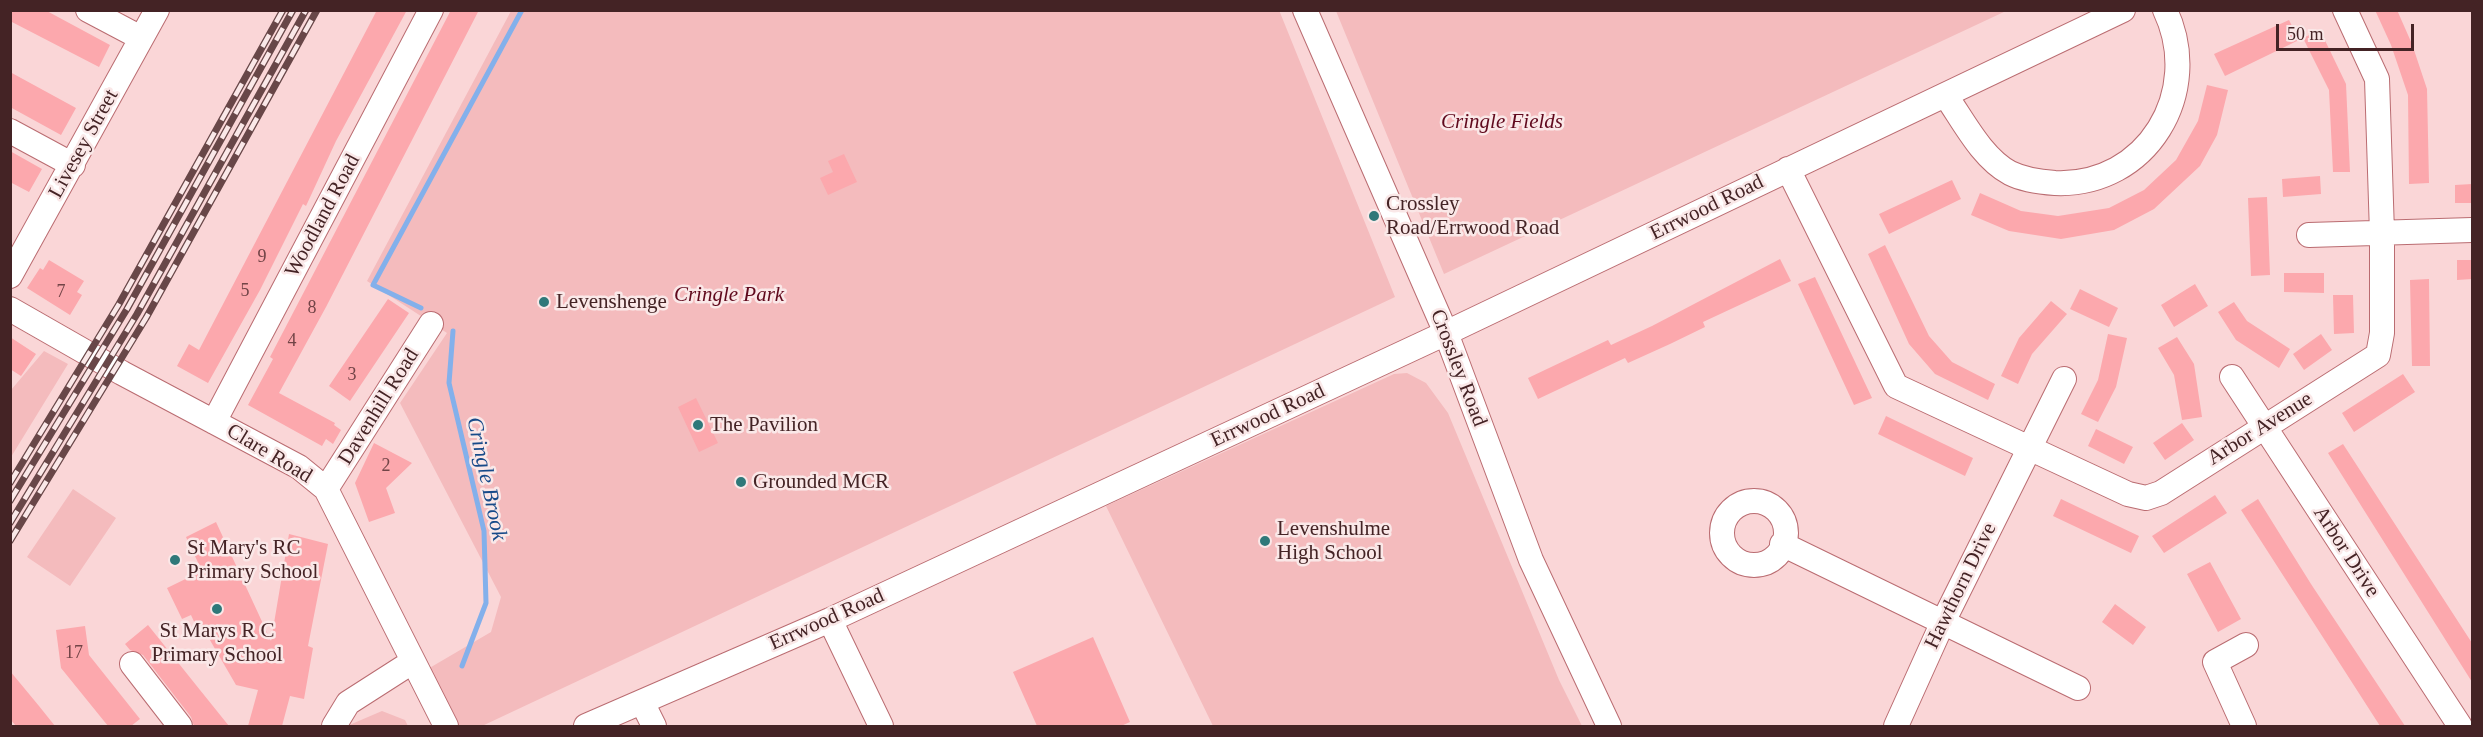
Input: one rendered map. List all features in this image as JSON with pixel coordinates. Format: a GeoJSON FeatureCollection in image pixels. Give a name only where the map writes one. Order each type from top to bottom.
{"type":"FeatureCollection","features":[{"type":"Feature","properties":{"kind":"street"},"geometry":{"type":"LineString","coordinates":[[88,10],[141,38]]}},
{"type":"Feature","properties":{"kind":"street","name":"Livesey Street"},"geometry":{"type":"LineString","coordinates":[[10,276],[157,10]]}},
{"type":"Feature","properties":{"kind":"street","name":"Woodland Road"},"geometry":{"type":"LineString","coordinates":[[214,422],[431,10]]}},
{"type":"Feature","properties":{"kind":"street","name":"Crossley Road"},"geometry":{"type":"LineString","coordinates":[[1305,10],[1446,333],[1531,560],[1609,726]]}},
{"type":"Feature","properties":{"kind":"street","name":"Errwood Road"},"geometry":{"type":"LineString","coordinates":[[586,726],[830,620],[1446,333],[2123,10]]}},
{"type":"Feature","properties":{"kind":"street"},"geometry":{"type":"LineString","coordinates":[[1946,96],[1978,144],[2010,173],[2037,182],[2070,183],[2099,177],[2125,164],[2155,138],[2169,111],[2176,86],[2178,54],[2172,24],[2165,10]]}},
{"type":"Feature","properties":{"kind":"street","name":"Arbor Avenue"},"geometry":{"type":"LineString","coordinates":[[1788,169],[1896,386],[2030,446],[2128,494],[2146,498],[2161,493],[2378,355],[2382,333],[2382,233],[2377,79],[2345,10]]}},
{"type":"Feature","properties":{"kind":"street"},"geometry":{"type":"LineString","coordinates":[[10,131],[73,165]]}},
{"type":"Feature","properties":{"kind":"street"},"geometry":{"type":"LineString","coordinates":[[2309,235],[2472,230]]}},
{"type":"Feature","properties":{"kind":"street","name":"Clare Road"},"geometry":{"type":"LineString","coordinates":[[10,309],[299,467],[326,489],[446,726]]}},
{"type":"Feature","properties":{"kind":"street","name":"Davenhill Road"},"geometry":{"type":"LineString","coordinates":[[326,489],[431,324]]}},
{"type":"Feature","properties":{"kind":"street","name":"Arbor Drive"},"geometry":{"type":"LineString","coordinates":[[2232,377],[2460,726]]}},
{"type":"Feature","properties":{"kind":"street"},"geometry":{"type":"LineString","coordinates":[[2030,446],[2064,379]]}},
{"type":"Feature","properties":{"kind":"street","name":"Hawthorn Drive"},"geometry":{"type":"LineString","coordinates":[[1896,726],[1942,624],[2030,446]]}},
{"type":"Feature","properties":{"kind":"street"},"geometry":{"type":"LineString","coordinates":[[1782,544],[1942,624],[2078,688]]}},
{"type":"Feature","properties":{"kind":"street"},"geometry":{"type":"LineString","coordinates":[[830,620],[882,726]]}},
{"type":"Feature","properties":{"kind":"street"},"geometry":{"type":"LineString","coordinates":[[2244,726],[2215,662],[2246,645]]}},
{"type":"Feature","properties":{"kind":"street"},"geometry":{"type":"LineString","coordinates":[[334,726],[348,703],[412,662]]}},
{"type":"Feature","properties":{"kind":"street"},"geometry":{"type":"LineString","coordinates":[[132,664],[180,726]]}},
{"type":"Feature","properties":{"kind":"street"},"geometry":{"type":"LineString","coordinates":[[642,702],[654,726]]}},
{"type":"Feature","properties":{"kind":"green space","name":"Cringle Park"},"geometry":{"type":"Polygon","coordinates":[[[1279,10],[1395,297],[482,726],[458,726],[426,670],[491,632],[501,597],[400,403],[447,333],[367,281],[511,11],[1279,10]]]}},
{"type":"Feature","properties":{"kind":"green space","name":"Cringle Fields"},"geometry":{"type":"Polygon","coordinates":[[[1336,11],[2006,11],[1444,274],[1336,11]]]}},
{"type":"Feature","properties":{"kind":"green space"},"geometry":{"type":"Polygon","coordinates":[[[44,351],[68,364],[11,457],[11,390],[44,351]]]}},
{"type":"Feature","properties":{"kind":"green space","name":"Levenshulme High School"},"geometry":{"type":"Polygon","coordinates":[[[1407,373],[1426,383],[1448,413],[1559,680],[1582,726],[1213,726],[1106,506],[1394,374],[1407,373]]]}},
{"type":"Feature","properties":{"kind":"green space"},"geometry":{"type":"Polygon","coordinates":[[[73,489],[116,518],[70,586],[27,557],[73,489]]]}},
{"type":"Feature","properties":{"kind":"green space"},"geometry":{"type":"Polygon","coordinates":[[[382,711],[405,720],[408,726],[347,726],[382,711]]]}},
{"type":"Feature","properties":{"kind":"building"},"geometry":{"type":"Polygon","coordinates":[[[10,10],[45,10],[110,45],[99,67],[10,21],[10,10]]]}},
{"type":"Feature","properties":{"kind":"building"},"geometry":{"type":"Polygon","coordinates":[[[377,10],[407,10],[336,141],[306,206],[303,204],[260,290],[208,383],[177,366],[189,344],[199,350],[377,10]]]}},
{"type":"Feature","properties":{"kind":"building"},"geometry":{"type":"Polygon","coordinates":[[[451,10],[479,10],[326,307],[279,393],[335,423],[334,425],[341,430],[333,444],[326,439],[322,446],[248,405],[273,359],[270,357],[451,10]]]}},
{"type":"Feature","properties":{"kind":"building"},"geometry":{"type":"Polygon","coordinates":[[[2375,10],[2397,10],[2412,44],[2427,89],[2429,183],[2409,184],[2408,95],[2391,45],[2375,10]]]}},
{"type":"Feature","properties":{"kind":"building"},"geometry":{"type":"Polygon","coordinates":[[[2289,20],[2299,40],[2225,76],[2214,54],[2289,20]]]}},
{"type":"Feature","properties":{"kind":"building"},"geometry":{"type":"Polygon","coordinates":[[[2320,30],[2346,84],[2350,172],[2333,172],[2329,90],[2303,38],[2320,30]]]}},
{"type":"Feature","properties":{"kind":"building"},"geometry":{"type":"Polygon","coordinates":[[[10,72],[76,108],[61,135],[10,107],[10,72]]]}},
{"type":"Feature","properties":{"kind":"building"},"geometry":{"type":"Polygon","coordinates":[[[2207,85],[2228,90],[2217,135],[2200,166],[2154,209],[2114,230],[2061,239],[2009,231],[1971,215],[1980,193],[2021,211],[2058,216],[2109,208],[2144,190],[2176,160],[2198,121],[2207,85]]]}},
{"type":"Feature","properties":{"kind":"building"},"geometry":{"type":"Polygon","coordinates":[[[10,151],[42,169],[29,192],[10,182],[10,151]]]}},
{"type":"Feature","properties":{"kind":"building"},"geometry":{"type":"Polygon","coordinates":[[[844,154],[857,182],[828,195],[820,178],[833,172],[828,161],[844,154]]]}},
{"type":"Feature","properties":{"kind":"building"},"geometry":{"type":"Polygon","coordinates":[[[2320,176],[2321,194],[2283,197],[2282,179],[2320,176]]]}},
{"type":"Feature","properties":{"kind":"building"},"geometry":{"type":"Polygon","coordinates":[[[1952,180],[1961,199],[1889,234],[1879,214],[1952,180]]]}},
{"type":"Feature","properties":{"kind":"building"},"geometry":{"type":"Polygon","coordinates":[[[2472,184],[2472,203],[2455,203],[2455,185],[2472,184]]]}},
{"type":"Feature","properties":{"kind":"building"},"geometry":{"type":"Polygon","coordinates":[[[2267,197],[2270,275],[2251,276],[2248,198],[2267,197]]]}},
{"type":"Feature","properties":{"kind":"building"},"geometry":{"type":"Polygon","coordinates":[[[1885,245],[1929,336],[1952,362],[1995,384],[1988,400],[1935,374],[1909,344],[1868,254],[1885,245]]]}},
{"type":"Feature","properties":{"kind":"building"},"geometry":{"type":"Polygon","coordinates":[[[1780,259],[1791,281],[1703,322],[1705,327],[1670,344],[1628,363],[1625,358],[1538,399],[1528,378],[1608,340],[1611,345],[1652,326],[1780,259]]]}},
{"type":"Feature","properties":{"kind":"building"},"geometry":{"type":"Polygon","coordinates":[[[49,260],[84,281],[77,292],[82,295],[70,315],[27,288],[40,268],[43,270],[49,260]]]}},
{"type":"Feature","properties":{"kind":"building"},"geometry":{"type":"Polygon","coordinates":[[[2457,260],[2472,260],[2472,279],[2457,280],[2457,260]]]}},
{"type":"Feature","properties":{"kind":"building"},"geometry":{"type":"Polygon","coordinates":[[[2284,273],[2324,273],[2324,293],[2284,292],[2284,273]]]}},
{"type":"Feature","properties":{"kind":"building"},"geometry":{"type":"Polygon","coordinates":[[[1815,277],[1872,398],[1854,405],[1798,284],[1815,277]]]}},
{"type":"Feature","properties":{"kind":"building"},"geometry":{"type":"Polygon","coordinates":[[[2429,279],[2430,366],[2412,366],[2410,280],[2429,279]]]}},
{"type":"Feature","properties":{"kind":"building"},"geometry":{"type":"Polygon","coordinates":[[[2195,284],[2208,306],[2174,327],[2161,305],[2195,284]]]}},
{"type":"Feature","properties":{"kind":"building"},"geometry":{"type":"Polygon","coordinates":[[[2080,289],[2118,308],[2109,327],[2070,309],[2080,289]]]}},
{"type":"Feature","properties":{"kind":"building"},"geometry":{"type":"Polygon","coordinates":[[[2333,295],[2353,295],[2354,333],[2334,334],[2333,295]]]}},
{"type":"Feature","properties":{"kind":"building"},"geometry":{"type":"Polygon","coordinates":[[[388,299],[409,313],[350,401],[329,386],[388,299]]]}},
{"type":"Feature","properties":{"kind":"building"},"geometry":{"type":"Polygon","coordinates":[[[2051,301],[2067,314],[2032,354],[2018,384],[2001,376],[2019,338],[2051,301]]]}},
{"type":"Feature","properties":{"kind":"building"},"geometry":{"type":"Polygon","coordinates":[[[2234,302],[2247,321],[2290,349],[2279,368],[2236,340],[2218,312],[2234,302]]]}},
{"type":"Feature","properties":{"kind":"building"},"geometry":{"type":"Polygon","coordinates":[[[2108,334],[2127,338],[2116,387],[2098,422],[2081,414],[2098,380],[2108,334]]]}},
{"type":"Feature","properties":{"kind":"building"},"geometry":{"type":"Polygon","coordinates":[[[2321,334],[2332,350],[2304,370],[2293,354],[2321,334]]]}},
{"type":"Feature","properties":{"kind":"building"},"geometry":{"type":"Polygon","coordinates":[[[10,337],[36,354],[21,376],[10,369],[10,337]]]}},
{"type":"Feature","properties":{"kind":"building"},"geometry":{"type":"Polygon","coordinates":[[[2177,337],[2194,364],[2202,417],[2182,420],[2174,375],[2158,348],[2177,337]]]}},
{"type":"Feature","properties":{"kind":"building"},"geometry":{"type":"Polygon","coordinates":[[[2403,374],[2415,392],[2354,432],[2342,413],[2403,374]]]}},
{"type":"Feature","properties":{"kind":"building","name":"The Pavilion"},"geometry":{"type":"Polygon","coordinates":[[[696,398],[718,443],[699,452],[678,407],[696,398]]]}},
{"type":"Feature","properties":{"kind":"building"},"geometry":{"type":"Polygon","coordinates":[[[1886,416],[1973,458],[1965,476],[1878,434],[1886,416]]]}},
{"type":"Feature","properties":{"kind":"building"},"geometry":{"type":"Polygon","coordinates":[[[2182,423],[2194,440],[2165,460],[2153,443],[2182,423]]]}},
{"type":"Feature","properties":{"kind":"building"},"geometry":{"type":"Polygon","coordinates":[[[2096,429],[2133,447],[2124,464],[2088,446],[2096,429]]]}},
{"type":"Feature","properties":{"kind":"building"},"geometry":{"type":"Polygon","coordinates":[[[374,443],[412,463],[386,488],[395,513],[369,522],[355,483],[374,443]]]}},
{"type":"Feature","properties":{"kind":"building"},"geometry":{"type":"Polygon","coordinates":[[[2343,444],[2472,643],[2472,682],[2328,453],[2343,444]]]}},
{"type":"Feature","properties":{"kind":"building"},"geometry":{"type":"Polygon","coordinates":[[[2215,495],[2227,513],[2164,553],[2152,536],[2215,495]]]}},
{"type":"Feature","properties":{"kind":"building"},"geometry":{"type":"Polygon","coordinates":[[[2061,499],[2139,536],[2131,553],[2053,516],[2061,499]]]}},
{"type":"Feature","properties":{"kind":"building"},"geometry":{"type":"Polygon","coordinates":[[[2258,499],[2405,726],[2380,726],[2241,510],[2258,499]]]}},
{"type":"Feature","properties":{"kind":"building","name":"St Marys R C Primary School"},"geometry":{"type":"Polygon","coordinates":[[[216,522],[271,641],[289,534],[328,544],[308,646],[313,648],[304,699],[290,696],[282,726],[248,726],[258,690],[236,685],[207,635],[201,637],[191,615],[182,619],[167,588],[202,571],[186,537],[216,522]]]}},
{"type":"Feature","properties":{"kind":"building"},"geometry":{"type":"Polygon","coordinates":[[[2210,562],[2241,619],[2218,632],[2187,574],[2210,562]]]}},
{"type":"Feature","properties":{"kind":"building"},"geometry":{"type":"Polygon","coordinates":[[[2115,604],[2146,627],[2133,645],[2102,622],[2115,604]]]}},
{"type":"Feature","properties":{"kind":"building"},"geometry":{"type":"Polygon","coordinates":[[[148,625],[229,726],[194,726],[191,717],[143,655],[130,650],[125,644],[148,625]]]}},
{"type":"Feature","properties":{"kind":"building"},"geometry":{"type":"Polygon","coordinates":[[[85,626],[89,655],[140,719],[131,726],[108,726],[61,668],[56,630],[85,626]]]}},
{"type":"Feature","properties":{"kind":"building"},"geometry":{"type":"Polygon","coordinates":[[[1093,637],[1130,722],[1121,726],[1037,726],[1013,672],[1093,637]]]}},
{"type":"Feature","properties":{"kind":"building"},"geometry":{"type":"Polygon","coordinates":[[[10,671],[55,726],[16,726],[10,719],[10,671]]]}},
{"type":"Feature","properties":{"kind":"waterway"},"geometry":{"type":"LineString","coordinates":[[421,308],[373,285],[522,10]]}},
{"type":"Feature","properties":{"kind":"waterway","name":"Cringle Brook"},"geometry":{"type":"LineString","coordinates":[[453,331],[449,383],[484,531],[486,603],[462,666]]}},
{"type":"Feature","properties":{"kind":"railway"},"geometry":{"type":"LineString","coordinates":[[10,483],[119,304],[283,10]]}},
{"type":"Feature","properties":{"kind":"railway"},"geometry":{"type":"LineString","coordinates":[[10,501],[127,309],[293,10]]}},
{"type":"Feature","properties":{"kind":"railway"},"geometry":{"type":"LineString","coordinates":[[10,523],[137,314],[306,10]]}},
{"type":"Feature","properties":{"kind":"railway"},"geometry":{"type":"LineString","coordinates":[[10,541],[146,318],[317,10]]}},
{"type":"Feature","properties":{"kind":"place","name":"Crossley Road/Errwood Road"},"geometry":{"type":"Point","coordinates":[1374,216]}},
{"type":"Feature","properties":{"kind":"place","name":"Levenshenge"},"geometry":{"type":"Point","coordinates":[544,302]}},
{"type":"Feature","properties":{"kind":"place","name":"The Pavilion"},"geometry":{"type":"Point","coordinates":[698,425]}},
{"type":"Feature","properties":{"kind":"place","name":"Grounded MCR"},"geometry":{"type":"Point","coordinates":[741,482]}},
{"type":"Feature","properties":{"kind":"place","name":"Levenshulme High School"},"geometry":{"type":"Point","coordinates":[1265,541]}},
{"type":"Feature","properties":{"kind":"place","name":"St Mary's RC Primary School"},"geometry":{"type":"Point","coordinates":[175,560]}},
{"type":"Feature","properties":{"kind":"place","name":"St Marys R C Primary School"},"geometry":{"type":"Point","coordinates":[217,609]}}]}
